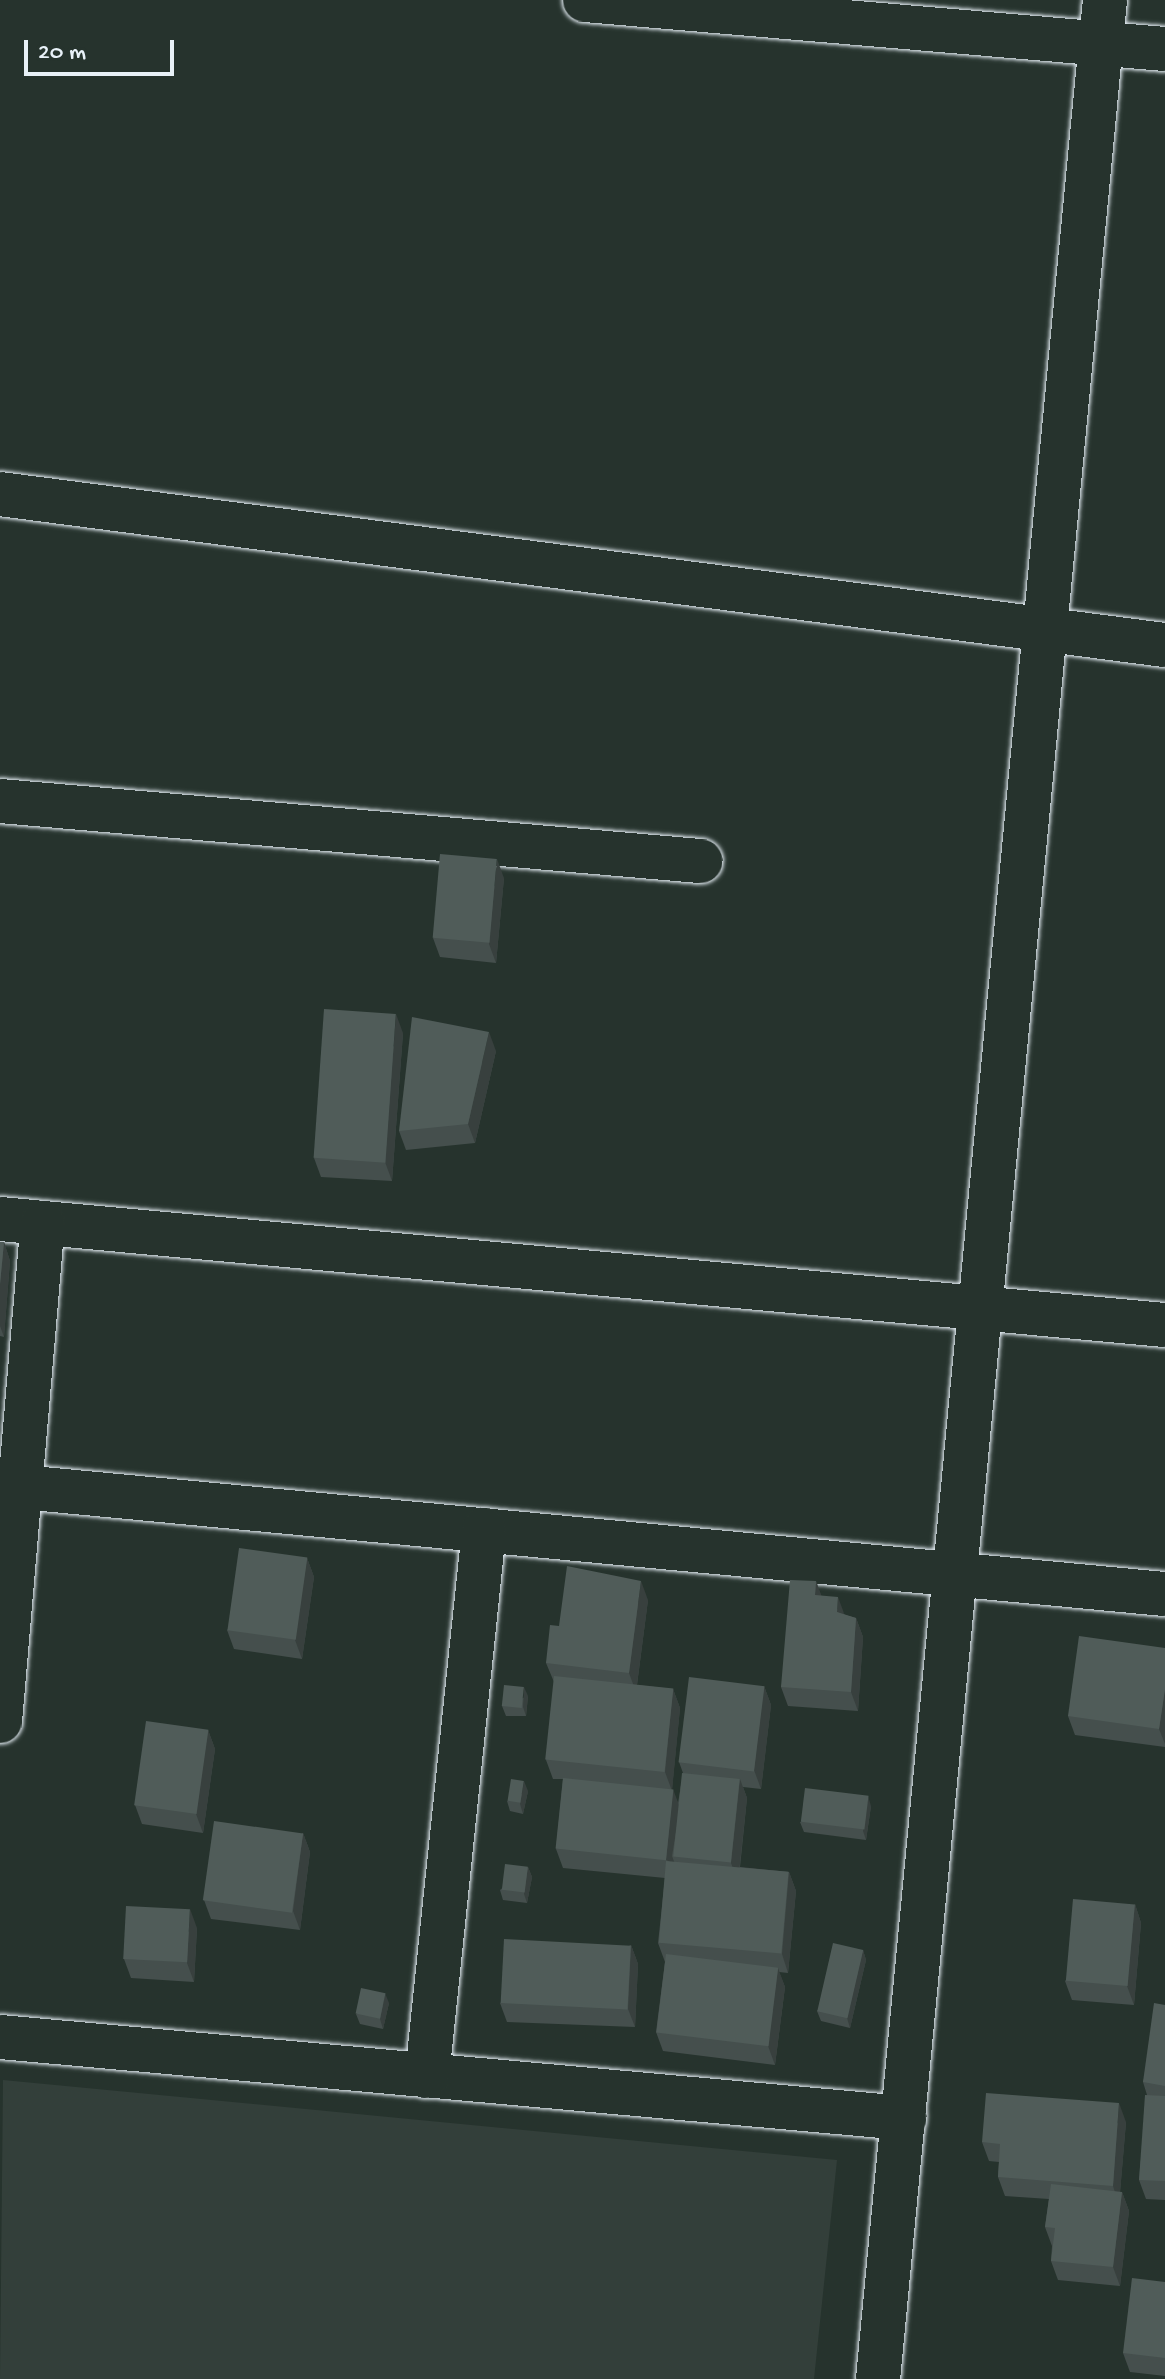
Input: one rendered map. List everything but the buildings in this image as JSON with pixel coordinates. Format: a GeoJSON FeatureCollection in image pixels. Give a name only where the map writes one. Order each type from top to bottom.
{"type":"FeatureCollection","features":[{"type":"Feature","properties":{"kind":"street"},"geometry":{"type":"LineString","coordinates":[[585,0],[1165,49]]}},
{"type":"Feature","properties":{"kind":"street"},"geometry":{"type":"LineString","coordinates":[[878,2379],[1105,0]]}},
{"type":"Feature","properties":{"kind":"street"},"geometry":{"type":"LineString","coordinates":[[0,494],[1165,645]]}},
{"type":"Feature","properties":{"kind":"street"},"geometry":{"type":"LineString","coordinates":[[0,801],[700,861]]}},
{"type":"Feature","properties":{"kind":"street"},"geometry":{"type":"LineString","coordinates":[[0,1219],[1165,1325]]}},
{"type":"Feature","properties":{"kind":"street"},"geometry":{"type":"LineString","coordinates":[[0,1721],[10,1486],[43,1223]]}},
{"type":"Feature","properties":{"kind":"street"},"geometry":{"type":"LineString","coordinates":[[10,1486],[1165,1594]]}},
{"type":"Feature","properties":{"kind":"street"},"geometry":{"type":"LineString","coordinates":[[427,2076],[484,1530]]}},
{"type":"Feature","properties":{"kind":"street"},"geometry":{"type":"LineString","coordinates":[[0,2037],[904,2118]]}},
{"type":"Feature","properties":{"kind":"shaded area"},"geometry":{"type":"Polygon","coordinates":[[[3,2080],[837,2160],[814,2379],[0,2379],[3,2080]]]}}]}
